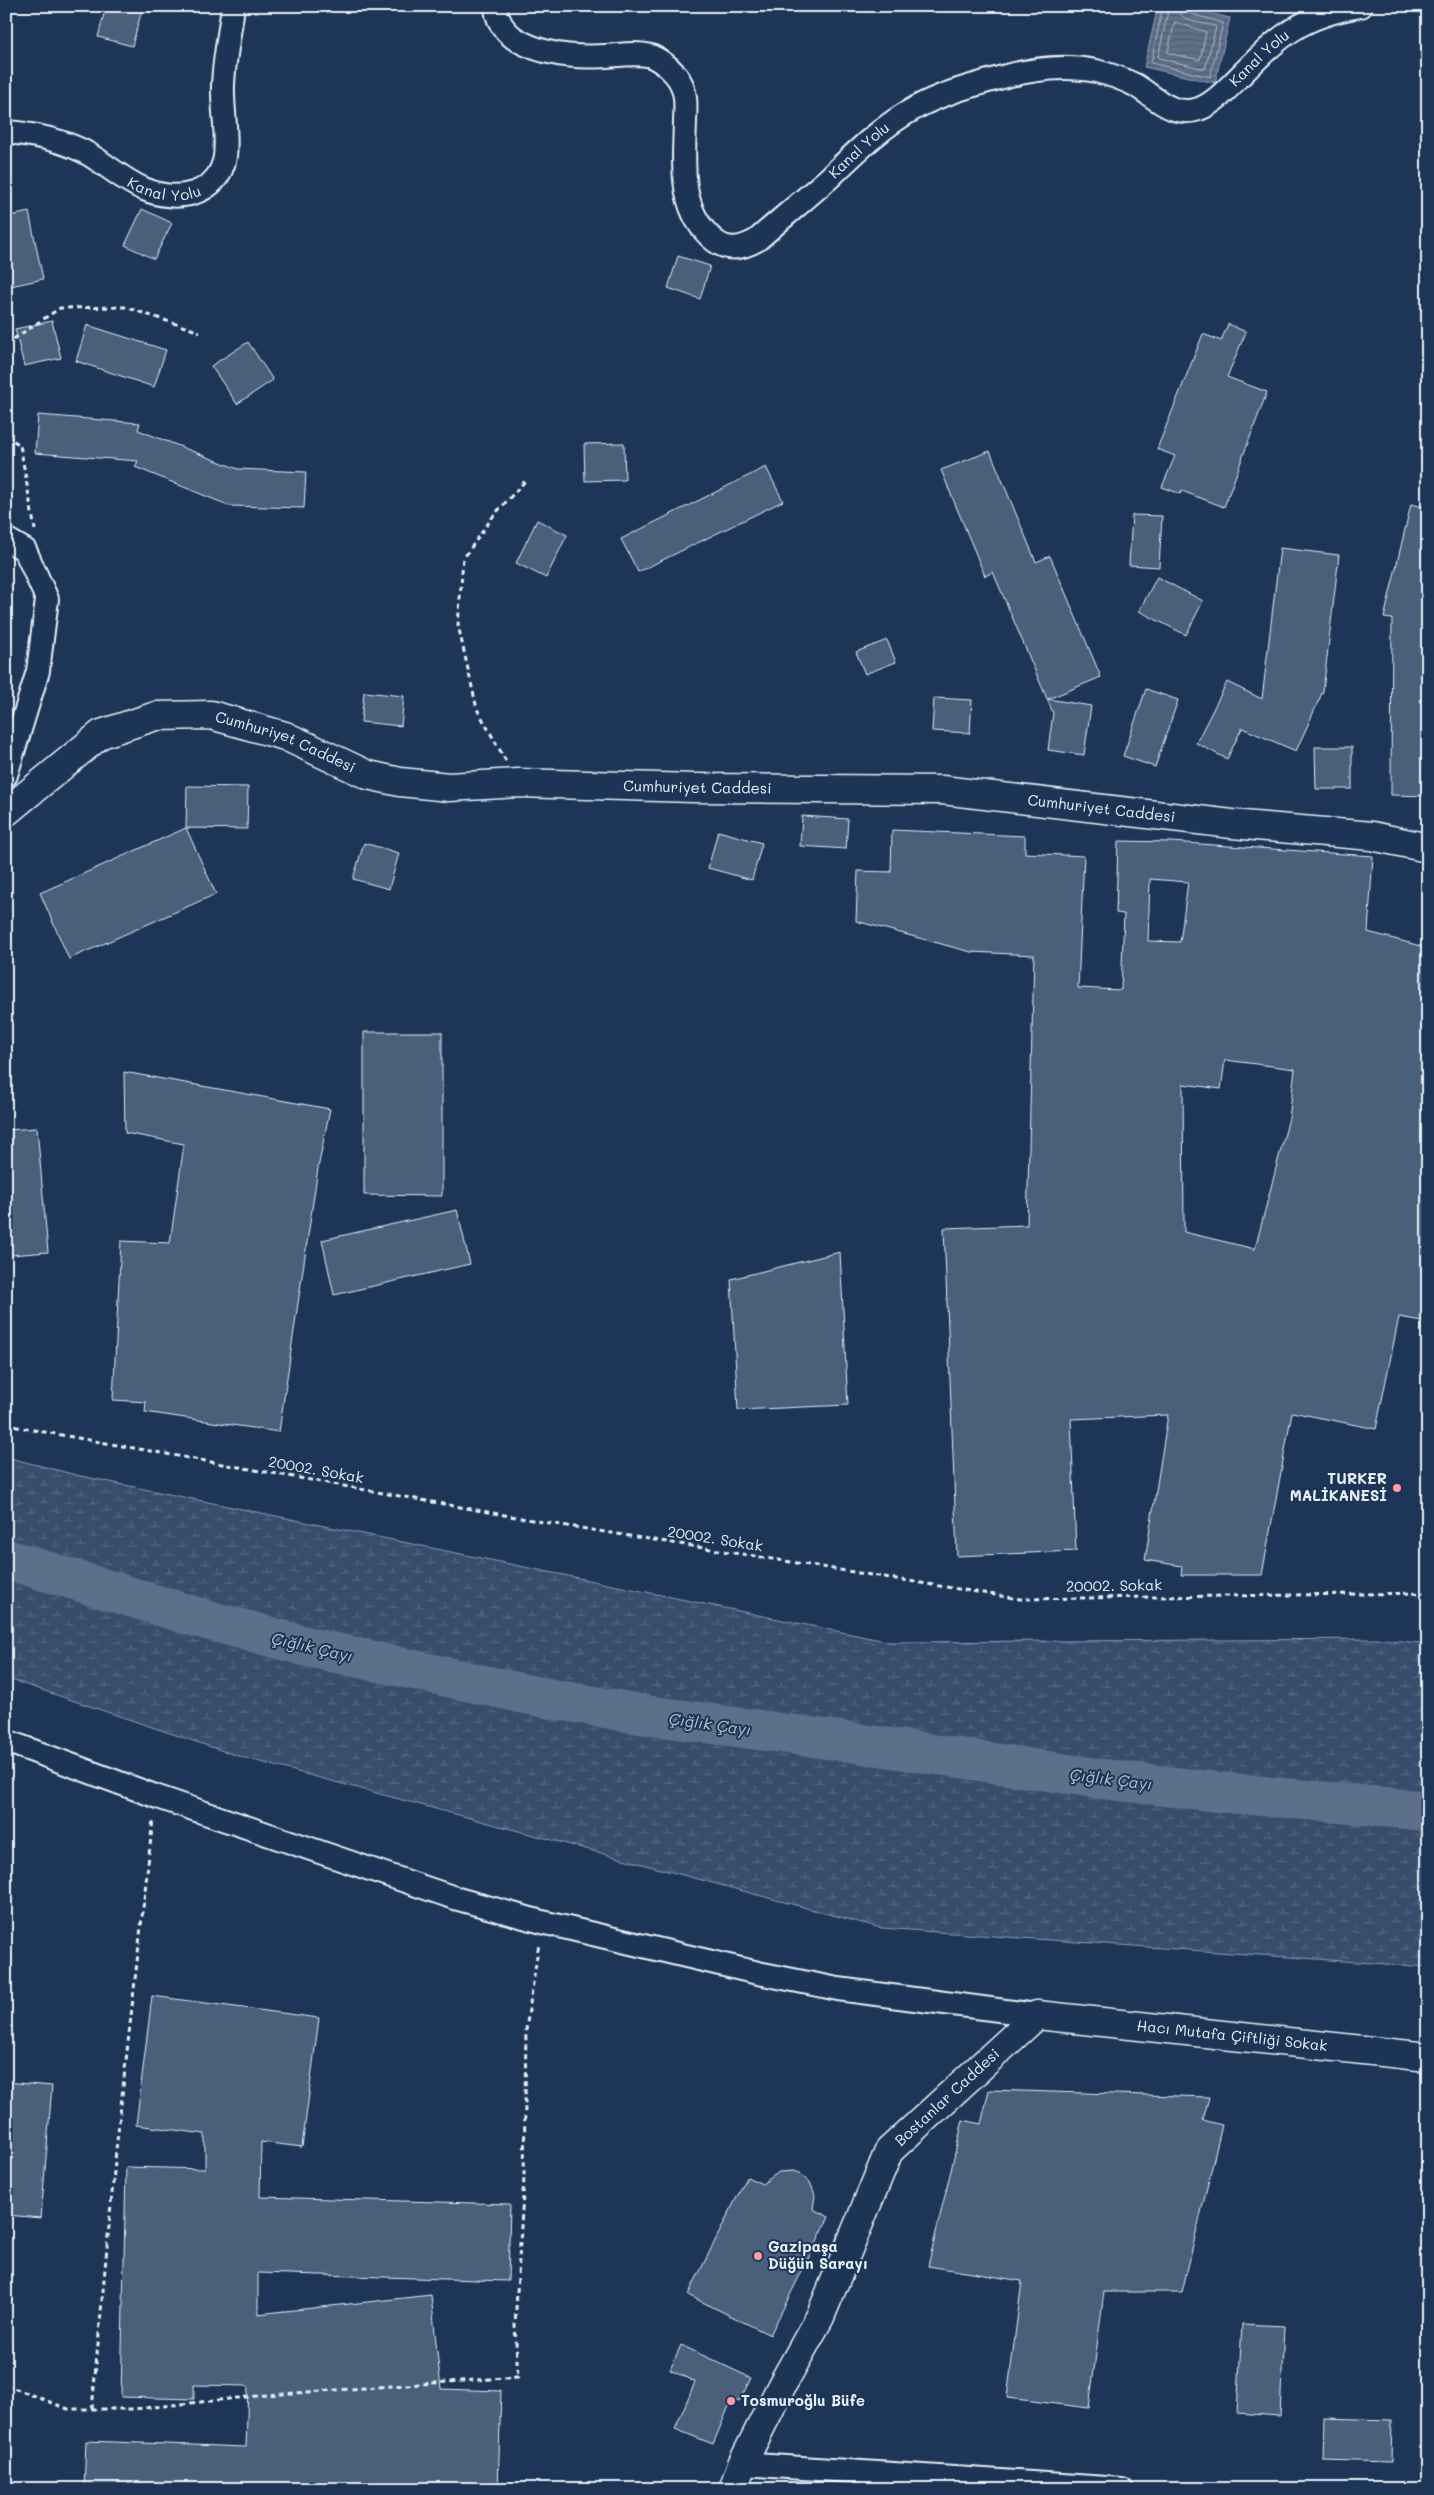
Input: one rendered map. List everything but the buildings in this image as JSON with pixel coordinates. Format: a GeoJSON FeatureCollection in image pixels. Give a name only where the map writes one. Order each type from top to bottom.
{"type":"FeatureCollection","features":[{"type":"Feature","properties":{"kind":"street","name":"Kanal Yolu"},"geometry":{"type":"LineString","coordinates":[[6,132],[40,137],[83,151],[144,189],[160,194],[180,196],[198,194],[212,184],[221,170],[225,156],[223,84],[233,6]]}},
{"type":"Feature","properties":{"kind":"street","name":"Kanal Yolu"},"geometry":{"type":"LineString","coordinates":[[496,6],[502,26],[511,36],[525,45],[539,50],[574,56],[634,54],[651,56],[664,63],[676,75],[686,99],[684,178],[687,198],[693,213],[712,238],[721,246],[734,249],[746,246],[757,240],[889,125],[939,96],[976,84],[1036,69],[1075,68],[1096,71],[1125,81],[1174,110],[1186,112],[1199,109],[1221,94],[1276,40],[1297,25],[1319,15],[1361,6]]}},
{"type":"Feature","properties":{"kind":"street"},"geometry":{"type":"LineString","coordinates":[[6,539],[25,550],[47,599],[38,671],[6,775]]}},
{"type":"Feature","properties":{"kind":"street","name":"Cumhuriyet Caddesi"},"geometry":{"type":"LineString","coordinates":[[6,812],[101,734],[156,716],[211,715],[284,736],[368,775],[400,782],[449,786],[518,783],[694,788],[942,790],[1232,824],[1372,836],[1428,848]]}},
{"type":"Feature","properties":{"kind":"street"},"geometry":{"type":"LineString","coordinates":[[6,1741],[155,1796],[458,1899],[542,1922],[758,1973],[829,1987],[926,2002],[1037,2015]]}},
{"type":"Feature","properties":{"kind":"street","name":"Hacı Mutafa Çiftliği Sokak"},"geometry":{"type":"LineString","coordinates":[[1037,2015],[1428,2057]]}},
{"type":"Feature","properties":{"kind":"street","name":"Bostanlar Caddesi"},"geometry":{"type":"LineString","coordinates":[[733,2489],[742,2464],[782,2385],[820,2317],[889,2152],[1037,2015]]}},
{"type":"Feature","properties":{"kind":"street"},"geometry":{"type":"LineString","coordinates":[[742,2464],[1122,2489]]}},
{"type":"Feature","properties":{"kind":"path"},"geometry":{"type":"LineString","coordinates":[[6,344],[60,308],[124,307],[200,332]]}},
{"type":"Feature","properties":{"kind":"path"},"geometry":{"type":"LineString","coordinates":[[6,436],[20,446],[36,535]]}},
{"type":"Feature","properties":{"kind":"path"},"geometry":{"type":"LineString","coordinates":[[518,783],[477,708],[458,625],[463,559],[494,515],[527,479]]}},
{"type":"Feature","properties":{"kind":"path","name":"20002. Sokak"},"geometry":{"type":"LineString","coordinates":[[6,1425],[542,1522],[1020,1599],[1428,1594]]}},
{"type":"Feature","properties":{"kind":"path"},"geometry":{"type":"LineString","coordinates":[[92,2409],[116,2150],[155,1796]]}},
{"type":"Feature","properties":{"kind":"path"},"geometry":{"type":"LineString","coordinates":[[6,2385],[68,2409],[135,2410],[266,2395],[518,2377],[515,2325],[524,2178],[526,2030],[542,1922]]}},
{"type":"Feature","properties":{"kind":"green space"},"geometry":{"type":"Polygon","coordinates":[[[6,1457],[76,1475],[890,1642],[1383,1639],[1428,1644],[1428,1967],[881,1928],[238,1756],[6,1678],[6,1457]]]}},
{"type":"Feature","properties":{"kind":"water"},"geometry":{"type":"Polygon","coordinates":[[[1158,6],[1179,6],[1230,18],[1215,83],[1144,67],[1158,6]]]}},
{"type":"Feature","properties":{"kind":"waterway","name":"Çığlık Çayı"},"geometry":{"type":"LineString","coordinates":[[6,1559],[203,1619],[313,1648],[535,1696],[646,1715],[871,1745],[1102,1779],[1219,1792],[1428,1811]]}},
{"type":"Feature","properties":{"kind":"place","name":"TURKER MALİKANESİ"},"geometry":{"type":"Point","coordinates":[1397,1488]}},
{"type":"Feature","properties":{"kind":"place","name":"Gazipaşa Düğün Sarayı"},"geometry":{"type":"Point","coordinates":[758,2256]}},
{"type":"Feature","properties":{"kind":"place","name":"Tosmuroğlu Büfe"},"geometry":{"type":"Point","coordinates":[731,2401]}}]}
